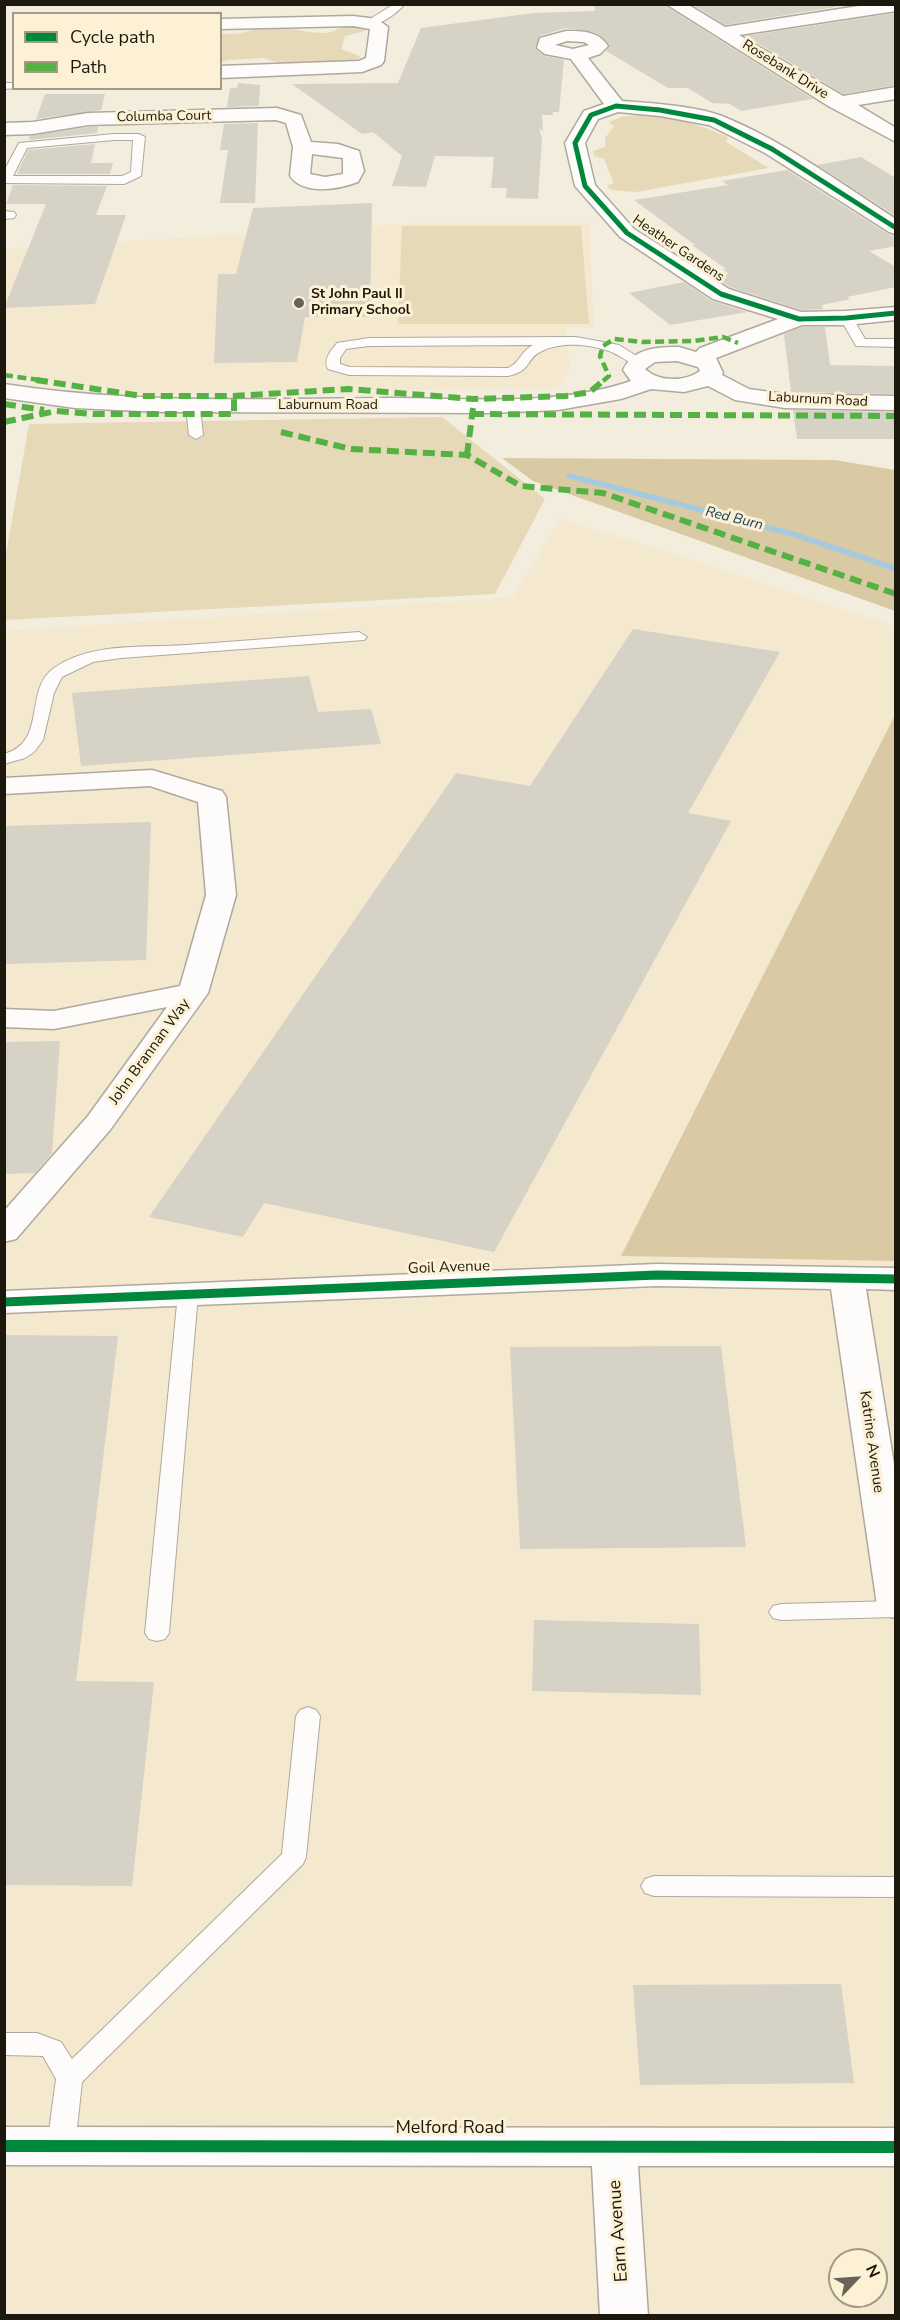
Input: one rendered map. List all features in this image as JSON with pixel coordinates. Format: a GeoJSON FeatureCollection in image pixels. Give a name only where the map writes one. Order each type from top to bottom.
{"type":"FeatureCollection","features":[{"type":"Feature","properties":{"kind":"street","name":"Rosebank Drive"},"geometry":{"type":"LineString","coordinates":[[674,4],[896,136]]}},
{"type":"Feature","properties":{"kind":"street"},"geometry":{"type":"LineString","coordinates":[[724,32],[896,6]]}},
{"type":"Feature","properties":{"kind":"street"},"geometry":{"type":"LineString","coordinates":[[222,24],[353,21],[371,23],[379,27],[375,61],[362,66],[222,72]]}},
{"type":"Feature","properties":{"kind":"street"},"geometry":{"type":"LineString","coordinates":[[576,54],[616,106]]}},
{"type":"Feature","properties":{"kind":"street"},"geometry":{"type":"LineString","coordinates":[[837,103],[896,93]]}},
{"type":"Feature","properties":{"kind":"street","name":"Heather Gardens"},"geometry":{"type":"LineString","coordinates":[[896,228],[772,149],[714,120],[660,110],[616,106],[591,115],[575,143],[585,186],[627,233],[721,294],[799,319],[846,318],[896,313]]}},
{"type":"Feature","properties":{"kind":"street","name":"Columba Court"},"geometry":{"type":"LineString","coordinates":[[17,134],[129,108],[277,114],[294,119],[303,147]]}},
{"type":"Feature","properties":{"kind":"street","name":"Heather Gardens"},"geometry":{"type":"LineString","coordinates":[[704,368],[708,353],[799,319]]}},
{"type":"Feature","properties":{"kind":"street","name":"Laburnum Road"},"geometry":{"type":"LineString","coordinates":[[639,362],[646,358],[667,354],[704,368],[743,395],[785,401],[896,403]]}},
{"type":"Feature","properties":{"kind":"street"},"geometry":{"type":"LineString","coordinates":[[639,362],[635,366],[636,375],[650,382]]}},
{"type":"Feature","properties":{"kind":"street","name":"Laburnum Road"},"geometry":{"type":"LineString","coordinates":[[4,391],[85,402],[193,407],[565,403],[625,392],[650,382],[682,385],[704,368]]}},
{"type":"Feature","properties":{"kind":"street","name":"John Brannan Way"},"geometry":{"type":"LineString","coordinates":[[4,786],[152,778],[212,797],[221,895],[193,993],[99,1123],[4,1232]]}},
{"type":"Feature","properties":{"kind":"street"},"geometry":{"type":"LineString","coordinates":[[4,1018],[54,1020],[193,993]]}},
{"type":"Feature","properties":{"kind":"street","name":"Goil Avenue"},"geometry":{"type":"LineString","coordinates":[[4,1302],[657,1275],[896,1279]]}},
{"type":"Feature","properties":{"kind":"street","name":"Katrine Avenue"},"geometry":{"type":"LineString","coordinates":[[847,1278],[896,1607]]}},
{"type":"Feature","properties":{"kind":"street","name":"Melford Road"},"geometry":{"type":"LineString","coordinates":[[4,2146],[896,2147]]}},
{"type":"Feature","properties":{"kind":"street","name":"Earn Avenue"},"geometry":{"type":"LineString","coordinates":[[614,2146],[624,2316]]}},
{"type":"Feature","properties":{"kind":"lane"},"geometry":{"type":"LineString","coordinates":[[371,23],[393,11],[400,4]]}},
{"type":"Feature","properties":{"kind":"lane"},"geometry":{"type":"LineString","coordinates":[[17,134],[139,137],[137,174],[124,180],[4,178],[12,172],[18,151],[17,134]]}},
{"type":"Feature","properties":{"kind":"lane"},"geometry":{"type":"LineString","coordinates":[[846,318],[861,343],[896,343]]}},
{"type":"Feature","properties":{"kind":"lane"},"geometry":{"type":"LineString","coordinates":[[548,342],[528,352],[523,366],[518,370],[508,372],[349,371],[333,366],[333,358],[342,346],[369,342],[576,341],[614,348],[639,362]]}},
{"type":"Feature","properties":{"kind":"lane"},"geometry":{"type":"LineString","coordinates":[[193,407],[196,435]]}},
{"type":"Feature","properties":{"kind":"lane"},"geometry":{"type":"LineString","coordinates":[[4,759],[20,757],[34,746],[47,689],[57,672],[80,661],[113,653],[174,651],[359,637]]}},
{"type":"Feature","properties":{"kind":"lane"},"geometry":{"type":"LineString","coordinates":[[157,1633],[188,1294]]}},
{"type":"Feature","properties":{"kind":"lane"},"geometry":{"type":"LineString","coordinates":[[781,1612],[896,1607]]}},
{"type":"Feature","properties":{"kind":"lane"},"geometry":{"type":"LineString","coordinates":[[69,2078],[294,1857],[308,1716]]}},
{"type":"Feature","properties":{"kind":"lane"},"geometry":{"type":"LineString","coordinates":[[654,1886],[896,1887]]}},
{"type":"Feature","properties":{"kind":"lane"},"geometry":{"type":"LineString","coordinates":[[4,2044],[37,2044],[52,2049],[69,2078],[61,2146]]}},
{"type":"Feature","properties":{"kind":"shaded area"},"geometry":{"type":"Polygon","coordinates":[[[348,25],[365,29],[365,31],[345,36],[341,49],[360,56],[357,61],[286,65],[263,58],[222,62],[222,33],[233,34],[266,27],[307,32],[331,32],[348,25]]]}},
{"type":"Feature","properties":{"kind":"shaded area"},"geometry":{"type":"Polygon","coordinates":[[[642,114],[686,122],[728,137],[726,142],[769,168],[636,192],[611,190],[607,186],[614,183],[604,159],[594,156],[593,151],[605,147],[605,138],[614,126],[609,122],[621,117],[642,114]]]}},
{"type":"Feature","properties":{"kind":"shaded area","name":"St John Paul II Primary School"},"geometry":{"type":"Polygon","coordinates":[[[589,223],[594,328],[565,328],[570,367],[559,388],[144,394],[35,379],[5,372],[5,249],[404,224],[589,223]]]}},
{"type":"Feature","properties":{"kind":"shaded area"},"geometry":{"type":"Polygon","coordinates":[[[402,226],[581,226],[589,324],[398,324],[402,226]]]}},
{"type":"Feature","properties":{"kind":"shaded area"},"geometry":{"type":"Polygon","coordinates":[[[442,417],[545,499],[495,594],[5,620],[5,560],[29,424],[442,417]]]}},
{"type":"Feature","properties":{"kind":"shaded area"},"geometry":{"type":"Polygon","coordinates":[[[502,458],[835,460],[895,470],[895,611],[533,481],[502,458]]]}},
{"type":"Feature","properties":{"kind":"shaded area"},"geometry":{"type":"Polygon","coordinates":[[[560,518],[895,626],[895,2315],[5,2316],[5,631],[513,597],[560,518]]]}},
{"type":"Feature","properties":{"kind":"shaded area"},"geometry":{"type":"Polygon","coordinates":[[[895,715],[895,1261],[621,1256],[895,715]]]}},
{"type":"Feature","properties":{"kind":"building"},"geometry":{"type":"Polygon","coordinates":[[[853,4],[725,25],[693,5],[853,4]]]}},
{"type":"Feature","properties":{"kind":"building"},"geometry":{"type":"Polygon","coordinates":[[[594,5],[664,5],[813,99],[741,111],[730,104],[712,103],[688,88],[668,88],[606,51],[610,45],[596,33],[566,28],[539,36],[536,50],[545,56],[564,60],[559,112],[553,112],[553,115],[542,115],[543,131],[539,128],[542,139],[538,199],[506,198],[507,188],[491,188],[494,157],[435,156],[426,187],[392,186],[402,156],[373,132],[362,134],[292,84],[398,83],[421,28],[534,13],[595,11],[594,5]]]}},
{"type":"Feature","properties":{"kind":"building"},"geometry":{"type":"Polygon","coordinates":[[[896,13],[896,85],[843,94],[746,36],[896,13]]]}},
{"type":"Feature","properties":{"kind":"building"},"geometry":{"type":"Polygon","coordinates":[[[238,83],[260,85],[259,106],[227,107],[230,88],[237,88],[238,83]]]}},
{"type":"Feature","properties":{"kind":"building"},"geometry":{"type":"Polygon","coordinates":[[[45,94],[105,94],[101,110],[36,119],[45,94]]]}},
{"type":"Feature","properties":{"kind":"building"},"geometry":{"type":"Polygon","coordinates":[[[258,123],[255,203],[220,203],[228,150],[220,150],[224,124],[258,123]]]}},
{"type":"Feature","properties":{"kind":"building"},"geometry":{"type":"Polygon","coordinates":[[[98,127],[97,133],[29,140],[30,136],[98,127]]]}},
{"type":"Feature","properties":{"kind":"building"},"geometry":{"type":"Polygon","coordinates":[[[95,144],[91,163],[113,163],[110,174],[17,174],[28,150],[95,144]]]}},
{"type":"Feature","properties":{"kind":"building"},"geometry":{"type":"Polygon","coordinates":[[[861,157],[896,178],[896,216],[817,165],[861,157]]]}},
{"type":"Feature","properties":{"kind":"building"},"geometry":{"type":"Polygon","coordinates":[[[787,170],[888,234],[896,236],[896,246],[869,251],[896,267],[896,287],[847,297],[851,299],[822,305],[823,309],[801,310],[730,287],[713,276],[729,274],[723,270],[726,269],[634,200],[728,185],[722,181],[787,170]]]}},
{"type":"Feature","properties":{"kind":"building"},"geometry":{"type":"Polygon","coordinates":[[[13,185],[107,186],[96,215],[126,215],[95,304],[4,308],[46,204],[6,204],[13,185]]]}},
{"type":"Feature","properties":{"kind":"building"},"geometry":{"type":"Polygon","coordinates":[[[372,203],[370,317],[305,317],[297,362],[214,363],[218,274],[236,274],[253,208],[372,203]]]}},
{"type":"Feature","properties":{"kind":"building"},"geometry":{"type":"Polygon","coordinates":[[[684,282],[712,301],[747,312],[670,325],[629,293],[684,282]]]}},
{"type":"Feature","properties":{"kind":"building"},"geometry":{"type":"Polygon","coordinates":[[[802,327],[825,327],[830,365],[896,366],[896,394],[791,392],[784,334],[802,327]]]}},
{"type":"Feature","properties":{"kind":"building"},"geometry":{"type":"Polygon","coordinates":[[[793,410],[896,412],[896,439],[797,439],[793,410]]]}},
{"type":"Feature","properties":{"kind":"building"},"geometry":{"type":"Polygon","coordinates":[[[633,629],[780,652],[688,813],[731,821],[494,1252],[264,1203],[243,1237],[149,1217],[456,773],[530,786],[633,629]]]}},
{"type":"Feature","properties":{"kind":"building"},"geometry":{"type":"Polygon","coordinates":[[[309,676],[318,712],[371,709],[381,744],[81,766],[72,693],[309,676]]]}},
{"type":"Feature","properties":{"kind":"building"},"geometry":{"type":"Polygon","coordinates":[[[151,822],[146,960],[4,964],[4,826],[151,822]]]}},
{"type":"Feature","properties":{"kind":"building"},"geometry":{"type":"Polygon","coordinates":[[[60,1041],[52,1153],[35,1173],[4,1174],[4,1042],[60,1041]]]}},
{"type":"Feature","properties":{"kind":"building"},"geometry":{"type":"Polygon","coordinates":[[[4,1335],[118,1336],[76,1681],[154,1682],[132,1886],[4,1885],[4,1335]]]}},
{"type":"Feature","properties":{"kind":"building"},"geometry":{"type":"Polygon","coordinates":[[[721,1346],[746,1547],[520,1549],[510,1347],[721,1346]]]}},
{"type":"Feature","properties":{"kind":"building"},"geometry":{"type":"Polygon","coordinates":[[[534,1620],[699,1624],[701,1695],[532,1691],[534,1620]]]}},
{"type":"Feature","properties":{"kind":"building"},"geometry":{"type":"Polygon","coordinates":[[[841,1984],[854,2083],[640,2085],[633,1985],[841,1984]]]}},
{"type":"Feature","properties":{"kind":"waterway","name":"Red Burn"},"geometry":{"type":"LineString","coordinates":[[570,476],[793,534],[896,569]]}},
{"type":"Feature","properties":{"kind":"marked path"},"geometry":{"type":"LineString","coordinates":[[4,375],[142,396],[234,396],[348,389],[473,399],[566,396],[590,392],[609,376],[600,356],[603,346],[614,339],[642,342],[693,341],[723,337],[738,343]]}},
{"type":"Feature","properties":{"kind":"marked path"},"geometry":{"type":"LineString","coordinates":[[4,422],[56,411],[94,414],[234,414],[234,396]]}},
{"type":"Feature","properties":{"kind":"marked path"},"geometry":{"type":"LineString","coordinates":[[4,404],[44,410]]}},
{"type":"Feature","properties":{"kind":"marked path"},"geometry":{"type":"LineString","coordinates":[[467,455],[473,408]]}},
{"type":"Feature","properties":{"kind":"marked path"},"geometry":{"type":"LineString","coordinates":[[472,414],[896,416]]}},
{"type":"Feature","properties":{"kind":"marked path"},"geometry":{"type":"LineString","coordinates":[[281,432],[351,449],[467,455],[521,486],[603,493],[896,594]]}},
{"type":"Feature","properties":{"kind":"cycle path"},"geometry":{"type":"LineString","coordinates":[[896,228],[772,149],[714,120],[660,110],[616,106],[591,115],[575,143],[585,186],[627,233],[721,294],[799,319],[846,318],[896,313]]}},
{"type":"Feature","properties":{"kind":"cycle path"},"geometry":{"type":"LineString","coordinates":[[4,1302],[657,1275],[896,1279]]}},
{"type":"Feature","properties":{"kind":"cycle path"},"geometry":{"type":"LineString","coordinates":[[4,2146],[896,2147]]}},
{"type":"Feature","properties":{"kind":"place","name":"St John Paul II Primary School"},"geometry":{"type":"Point","coordinates":[299,303]}}]}
